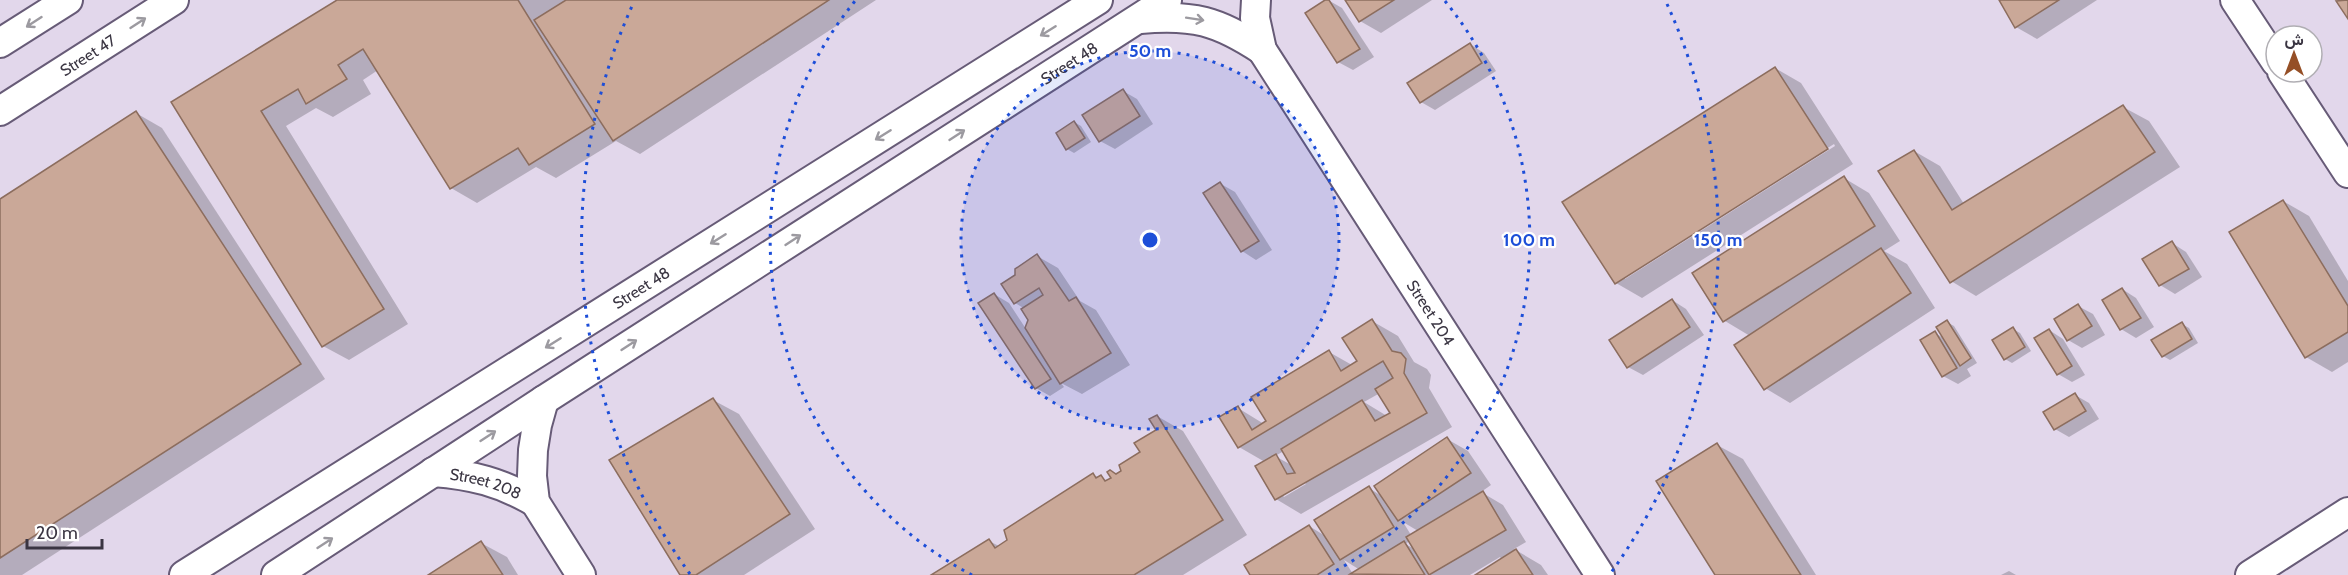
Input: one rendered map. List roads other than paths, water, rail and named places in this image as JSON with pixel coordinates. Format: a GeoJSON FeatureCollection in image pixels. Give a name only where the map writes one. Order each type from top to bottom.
{"type":"FeatureCollection","features":[{"type":"Feature","properties":{"kind":"street"},"geometry":{"type":"LineString","coordinates":[[0,43],[68,0]]}},
{"type":"Feature","properties":{"kind":"street","name":"Street 47"},"geometry":{"type":"LineString","coordinates":[[0,111],[174,0]]}},
{"type":"Feature","properties":{"kind":"street","name":"Street 48"},"geometry":{"type":"LineString","coordinates":[[184,575],[1098,0]]}},
{"type":"Feature","properties":{"kind":"street","name":"Street 48"},"geometry":{"type":"LineString","coordinates":[[276,575],[1167,0]]}},
{"type":"Feature","properties":{"kind":"street","name":"Street 204"},"geometry":{"type":"LineString","coordinates":[[1256,0],[1255,18],[1262,50],[1600,575]]}},
{"type":"Feature","properties":{"kind":"street"},"geometry":{"type":"LineString","coordinates":[[2235,0],[2264,44]]}},
{"type":"Feature","properties":{"kind":"street","name":"Street 204"},"geometry":{"type":"LineString","coordinates":[[1137,19],[1170,16],[1203,20],[1234,32],[1262,50]]}},
{"type":"Feature","properties":{"kind":"street"},"geometry":{"type":"LineString","coordinates":[[2290,84],[2348,173]]}},
{"type":"Feature","properties":{"kind":"street","name":"Street 208"},"geometry":{"type":"LineString","coordinates":[[544,400],[533,450],[532,476],[535,502],[581,575]]}},
{"type":"Feature","properties":{"kind":"street","name":"Street 208"},"geometry":{"type":"LineString","coordinates":[[433,472],[487,479],[535,502]]}},
{"type":"Feature","properties":{"kind":"street"},"geometry":{"type":"LineString","coordinates":[[2250,575],[2348,512]]}}]}
